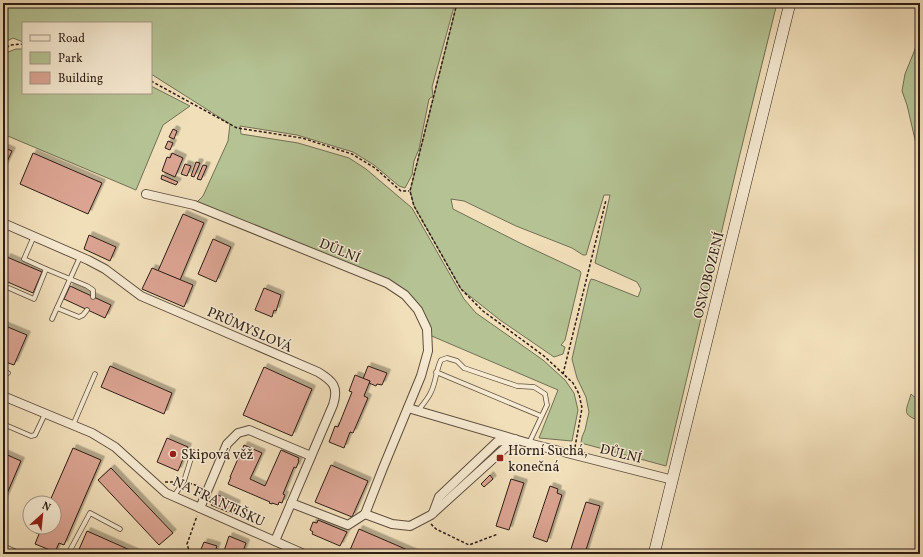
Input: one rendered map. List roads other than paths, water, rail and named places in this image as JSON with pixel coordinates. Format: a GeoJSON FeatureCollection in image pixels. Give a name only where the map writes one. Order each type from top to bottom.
{"type":"FeatureCollection","features":[{"type":"Feature","properties":{"kind":"main road","name":"OSVOBOZENÍ"},"geometry":{"type":"LineString","coordinates":[[654,554],[790,3]]}},
{"type":"Feature","properties":{"kind":"street","name":"DŮLNÍ"},"geometry":{"type":"LineString","coordinates":[[146,194],[194,205],[386,283],[405,295],[418,310],[427,329],[428,351],[421,376],[365,514]]}},
{"type":"Feature","properties":{"kind":"street","name":"PRŮMYSLOVÁ"},"geometry":{"type":"LineString","coordinates":[[3,223],[80,256],[105,269],[141,296],[318,372],[329,379],[334,386],[336,395],[275,541]]}},
{"type":"Feature","properties":{"kind":"street","name":"NA FRANTIŠKU"},"geometry":{"type":"LineString","coordinates":[[3,396],[92,433],[115,447],[166,492],[304,554]]}},
{"type":"Feature","properties":{"kind":"street","name":"DŮLNÍ"},"geometry":{"type":"LineString","coordinates":[[408,408],[528,443],[673,480]]}},
{"type":"Feature","properties":{"kind":"street"},"geometry":{"type":"LineString","coordinates":[[200,508],[228,444],[238,433],[249,430],[311,456]]}},
{"type":"Feature","properties":{"kind":"street"},"geometry":{"type":"LineString","coordinates":[[291,503],[348,525],[365,514],[392,524],[410,526],[433,513],[515,439]]}},
{"type":"Feature","properties":{"kind":"lane"},"geometry":{"type":"LineString","coordinates":[[34,236],[24,259],[46,270],[87,286],[93,290],[93,297]]}},
{"type":"Feature","properties":{"kind":"lane"},"geometry":{"type":"LineString","coordinates":[[52,319],[80,256]]}},
{"type":"Feature","properties":{"kind":"lane"},"geometry":{"type":"LineString","coordinates":[[9,288],[34,299],[46,270]]}},
{"type":"Feature","properties":{"kind":"lane"},"geometry":{"type":"LineString","coordinates":[[57,308],[79,317],[87,310]]}},
{"type":"Feature","properties":{"kind":"lane"},"geometry":{"type":"LineString","coordinates":[[418,411],[432,391],[436,372],[441,360],[447,358],[457,361],[464,368],[509,384],[534,388],[545,394],[547,405],[528,443]]}},
{"type":"Feature","properties":{"kind":"lane"},"geometry":{"type":"LineString","coordinates":[[3,371],[8,373]]}},
{"type":"Feature","properties":{"kind":"lane"},"geometry":{"type":"LineString","coordinates":[[436,372],[541,416]]}},
{"type":"Feature","properties":{"kind":"lane"},"geometry":{"type":"LineString","coordinates":[[73,426],[95,374]]}},
{"type":"Feature","properties":{"kind":"lane"},"geometry":{"type":"LineString","coordinates":[[3,424],[31,436],[35,435],[45,414]]}},
{"type":"Feature","properties":{"kind":"lane"},"geometry":{"type":"LineString","coordinates":[[174,496],[184,481],[193,452]]}},
{"type":"Feature","properties":{"kind":"lane"},"geometry":{"type":"LineString","coordinates":[[68,554],[90,513],[120,528]]}},
{"type":"Feature","properties":{"kind":"lane"},"geometry":{"type":"LineString","coordinates":[[3,546],[21,554]]}},
{"type":"Feature","properties":{"kind":"place","name":"Skipová věž"},"geometry":{"type":"Point","coordinates":[173,454]}},
{"type":"Feature","properties":{"kind":"place","name":"Horní Suchá, konečná"},"geometry":{"type":"Point","coordinates":[500,458]}}]}
